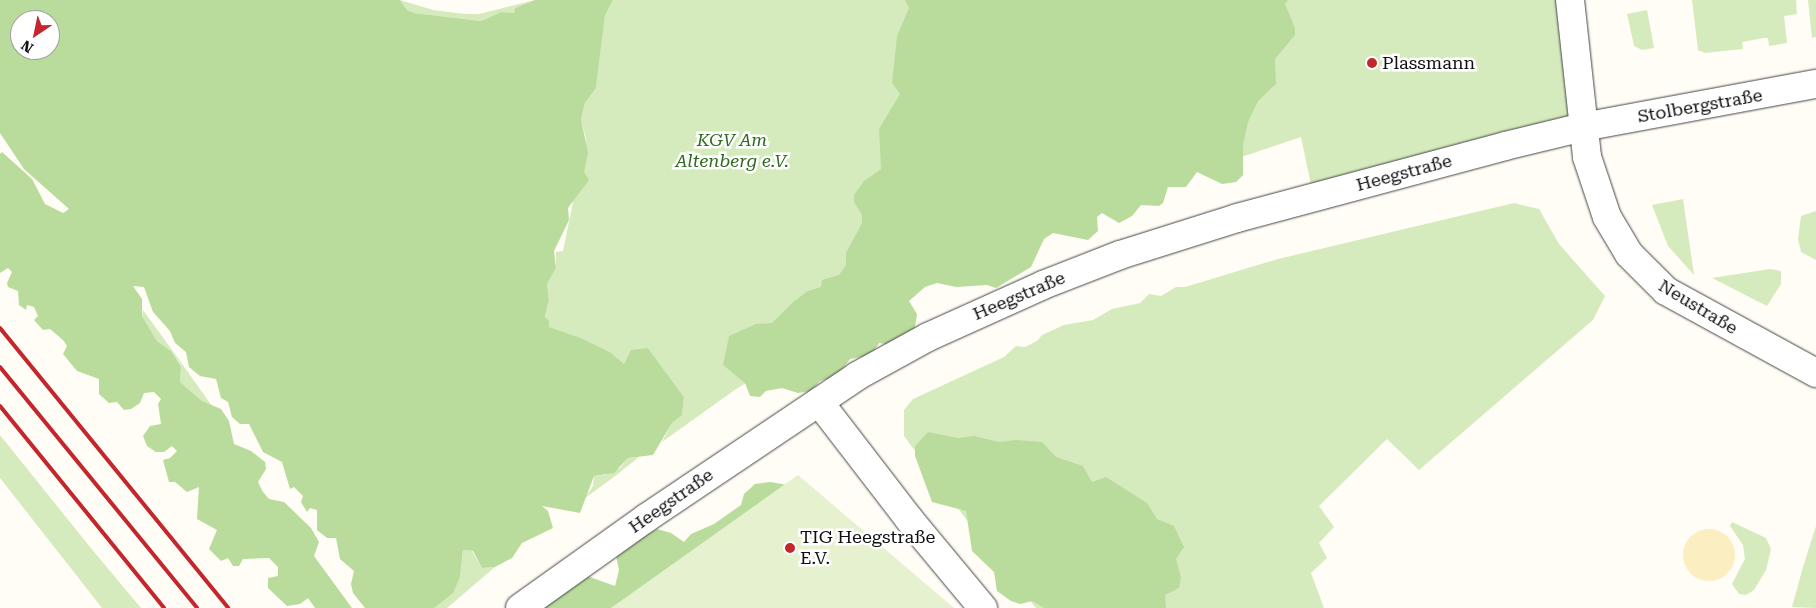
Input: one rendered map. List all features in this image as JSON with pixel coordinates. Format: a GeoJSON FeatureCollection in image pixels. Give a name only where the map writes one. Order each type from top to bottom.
{"type":"FeatureCollection","features":[{"type":"Feature","properties":{"kind":"street","name":"Neustraße"},"geometry":{"type":"LineString","coordinates":[[1570,0],[1583,127],[1593,181],[1607,217],[1628,254],[1646,275],[1688,304],[1816,373]]}},
{"type":"Feature","properties":{"kind":"street","name":"Stolbergstraße"},"geometry":{"type":"LineString","coordinates":[[1583,127],[1816,84]]}},
{"type":"Feature","properties":{"kind":"street","name":"Heegstraße"},"geometry":{"type":"LineString","coordinates":[[520,608],[819,402],[928,337],[1089,266],[1238,218],[1583,127]]}},
{"type":"Feature","properties":{"kind":"street"},"geometry":{"type":"LineString","coordinates":[[819,402],[909,519],[983,608]]}},
{"type":"Feature","properties":{"kind":"green space"},"geometry":{"type":"Polygon","coordinates":[[[0,0],[400,0],[407,10],[414,13],[481,21],[501,12],[514,13],[515,8],[535,0],[613,0],[605,16],[596,88],[585,103],[581,119],[588,153],[584,172],[589,180],[568,208],[569,220],[554,251],[556,268],[547,284],[549,300],[545,317],[549,321],[549,327],[581,338],[610,352],[624,364],[631,350],[648,348],[684,397],[682,415],[672,423],[653,455],[628,458],[614,473],[594,476],[580,513],[542,506],[548,511],[553,528],[522,543],[512,558],[495,567],[482,568],[473,551],[463,550],[460,577],[453,593],[434,608],[365,608],[353,593],[351,584],[354,571],[340,559],[336,538],[327,538],[317,530],[317,510],[310,508],[307,512],[301,502],[303,496],[294,487],[290,489],[282,462],[263,452],[249,424],[240,424],[232,417],[228,402],[221,398],[216,379],[200,376],[189,367],[186,352],[175,343],[170,331],[153,312],[144,287],[133,286],[142,299],[142,316],[157,341],[171,351],[181,366],[180,382],[202,401],[221,409],[229,421],[234,444],[251,451],[265,462],[266,469],[258,482],[263,492],[269,499],[284,502],[311,528],[319,542],[314,556],[352,608],[315,608],[308,598],[300,604],[287,606],[268,588],[268,578],[278,576],[278,567],[269,558],[243,559],[239,566],[233,566],[228,558],[221,561],[209,549],[217,530],[197,519],[199,487],[187,492],[175,482],[169,482],[163,460],[170,458],[177,451],[172,446],[164,452],[156,452],[147,446],[143,436],[150,426],[161,424],[158,404],[161,399],[154,392],[144,393],[140,403],[131,409],[124,410],[117,402],[109,403],[99,394],[99,379],[77,371],[63,354],[67,346],[63,340],[50,329],[43,330],[34,320],[38,316],[34,307],[27,305],[26,310],[19,305],[18,291],[8,287],[7,283],[12,272],[8,268],[0,273],[0,154],[2,152],[32,179],[45,204],[63,213],[69,209],[24,169],[0,133],[0,0]]]}},
{"type":"Feature","properties":{"kind":"green space"},"geometry":{"type":"Polygon","coordinates":[[[400,0],[433,10],[479,14],[535,0],[515,8],[514,13],[501,12],[481,21],[414,13],[407,10],[400,0]]]}},
{"type":"Feature","properties":{"kind":"green space","name":"KGV Am Altenberg e.V."},"geometry":{"type":"Polygon","coordinates":[[[613,0],[1571,0],[1584,127],[1314,199],[1301,137],[1129,195],[949,272],[835,331],[736,389],[662,442],[672,423],[682,415],[684,397],[648,348],[624,364],[610,352],[581,338],[548,327],[545,318],[549,300],[547,284],[556,268],[556,252],[563,251],[586,139],[581,119],[585,103],[596,88],[605,16],[613,0]]]}},
{"type":"Feature","properties":{"kind":"green space"},"geometry":{"type":"Polygon","coordinates":[[[905,0],[1288,0],[1285,4],[1295,28],[1295,35],[1275,59],[1276,84],[1258,101],[1248,122],[1243,145],[1243,175],[1236,182],[1222,184],[1197,172],[1186,187],[1168,187],[1163,203],[1159,206],[1141,205],[1132,216],[1119,223],[1102,213],[1097,217],[1098,231],[1088,240],[1053,233],[1044,239],[1031,267],[996,288],[987,285],[956,287],[937,283],[925,287],[909,301],[917,314],[914,333],[893,345],[879,343],[871,355],[850,359],[837,376],[820,381],[811,391],[798,393],[782,388],[766,391],[760,397],[750,396],[745,383],[723,365],[729,336],[756,324],[772,323],[793,302],[808,291],[821,287],[822,280],[839,275],[846,265],[846,253],[862,223],[862,215],[854,202],[854,195],[864,181],[881,169],[879,129],[900,94],[892,83],[897,36],[909,8],[905,0]]]}},
{"type":"Feature","properties":{"kind":"green space"},"geometry":{"type":"Polygon","coordinates":[[[1692,0],[1796,0],[1797,14],[1784,16],[1787,43],[1769,46],[1768,38],[1764,38],[1742,42],[1743,49],[1705,53],[1698,50],[1692,0]]]}},
{"type":"Feature","properties":{"kind":"green space"},"geometry":{"type":"Polygon","coordinates":[[[1808,0],[1816,0],[1816,37],[1812,38],[1808,0]]]}},
{"type":"Feature","properties":{"kind":"green space"},"geometry":{"type":"Polygon","coordinates":[[[1647,10],[1654,48],[1642,50],[1634,46],[1627,14],[1647,10]]]}},
{"type":"Feature","properties":{"kind":"green space"},"geometry":{"type":"Polygon","coordinates":[[[1683,199],[1694,275],[1668,246],[1652,205],[1683,199]]]}},
{"type":"Feature","properties":{"kind":"green space"},"geometry":{"type":"Polygon","coordinates":[[[1514,203],[1539,209],[1559,244],[1605,296],[1593,320],[1419,470],[1387,439],[1319,506],[1334,527],[1319,543],[1327,558],[1311,573],[1324,608],[1036,608],[1001,566],[904,436],[904,410],[913,399],[1004,357],[1016,346],[1025,347],[1037,341],[1042,335],[1064,325],[1093,320],[1112,309],[1140,303],[1149,294],[1161,296],[1176,287],[1185,287],[1278,259],[1514,203]]]}},
{"type":"Feature","properties":{"kind":"green space"},"geometry":{"type":"Polygon","coordinates":[[[1816,211],[1816,260],[1801,252],[1798,239],[1801,216],[1816,211]]]}},
{"type":"Feature","properties":{"kind":"green space"},"geometry":{"type":"Polygon","coordinates":[[[1770,269],[1781,271],[1781,284],[1767,306],[1712,278],[1770,269]]]}},
{"type":"Feature","properties":{"kind":"green space"},"geometry":{"type":"Polygon","coordinates":[[[143,310],[212,406],[202,401],[180,382],[181,365],[171,351],[157,341],[142,316],[143,310]]]}},
{"type":"Feature","properties":{"kind":"green space"},"geometry":{"type":"Polygon","coordinates":[[[928,432],[958,438],[974,436],[999,442],[1015,440],[1042,442],[1056,457],[1083,466],[1092,482],[1106,477],[1147,503],[1157,519],[1174,526],[1184,547],[1176,559],[1181,577],[1179,588],[1165,595],[1166,608],[1044,608],[1032,601],[1020,604],[1011,601],[997,591],[994,572],[972,551],[966,511],[932,502],[915,456],[915,446],[928,432]]]}},
{"type":"Feature","properties":{"kind":"green space"},"geometry":{"type":"Polygon","coordinates":[[[0,435],[141,608],[102,608],[0,478],[0,435]]]}},
{"type":"Feature","properties":{"kind":"green space"},"geometry":{"type":"Polygon","coordinates":[[[639,457],[585,498],[593,486],[594,476],[605,475],[620,468],[628,458],[639,457]]]}},
{"type":"Feature","properties":{"kind":"green space","name":"TIG Heegstraße E.V."},"geometry":{"type":"Polygon","coordinates":[[[798,475],[954,608],[611,608],[798,475]]]}},
{"type":"Feature","properties":{"kind":"green space"},"geometry":{"type":"Polygon","coordinates":[[[770,482],[800,487],[726,608],[541,608],[587,576],[615,586],[619,570],[616,556],[643,537],[657,529],[671,533],[684,542],[691,534],[714,524],[741,505],[744,494],[755,484],[770,482]]]}},
{"type":"Feature","properties":{"kind":"green space"},"geometry":{"type":"Polygon","coordinates":[[[1732,522],[1766,538],[1771,549],[1766,570],[1754,590],[1746,595],[1739,594],[1732,584],[1745,559],[1743,545],[1730,526],[1732,522]]]}},
{"type":"Feature","properties":{"kind":"green space"},"geometry":{"type":"Polygon","coordinates":[[[1816,526],[1816,608],[1792,607],[1803,567],[1816,526]]]}},
{"type":"Feature","properties":{"kind":"green space"},"geometry":{"type":"Polygon","coordinates":[[[463,550],[472,551],[482,568],[495,567],[447,608],[434,608],[460,577],[463,550]]]}},
{"type":"Feature","properties":{"kind":"sand"},"geometry":{"type":"Polygon","coordinates":[[[1709,529],[1719,531],[1727,537],[1733,545],[1735,555],[1733,565],[1727,573],[1719,579],[1709,581],[1699,579],[1691,573],[1685,565],[1683,555],[1685,545],[1691,537],[1699,531],[1709,529]]]}},
{"type":"Feature","properties":{"kind":"railway"},"geometry":{"type":"LineString","coordinates":[[0,328],[228,608]]}},
{"type":"Feature","properties":{"kind":"railway"},"geometry":{"type":"LineString","coordinates":[[0,367],[197,608]]}},
{"type":"Feature","properties":{"kind":"railway"},"geometry":{"type":"LineString","coordinates":[[0,406],[164,608]]}},
{"type":"Feature","properties":{"kind":"place","name":"Plassmann"},"geometry":{"type":"Point","coordinates":[1372,63]}},
{"type":"Feature","properties":{"kind":"place","name":"TIG Heegstraße E.V."},"geometry":{"type":"Point","coordinates":[790,548]}}]}
